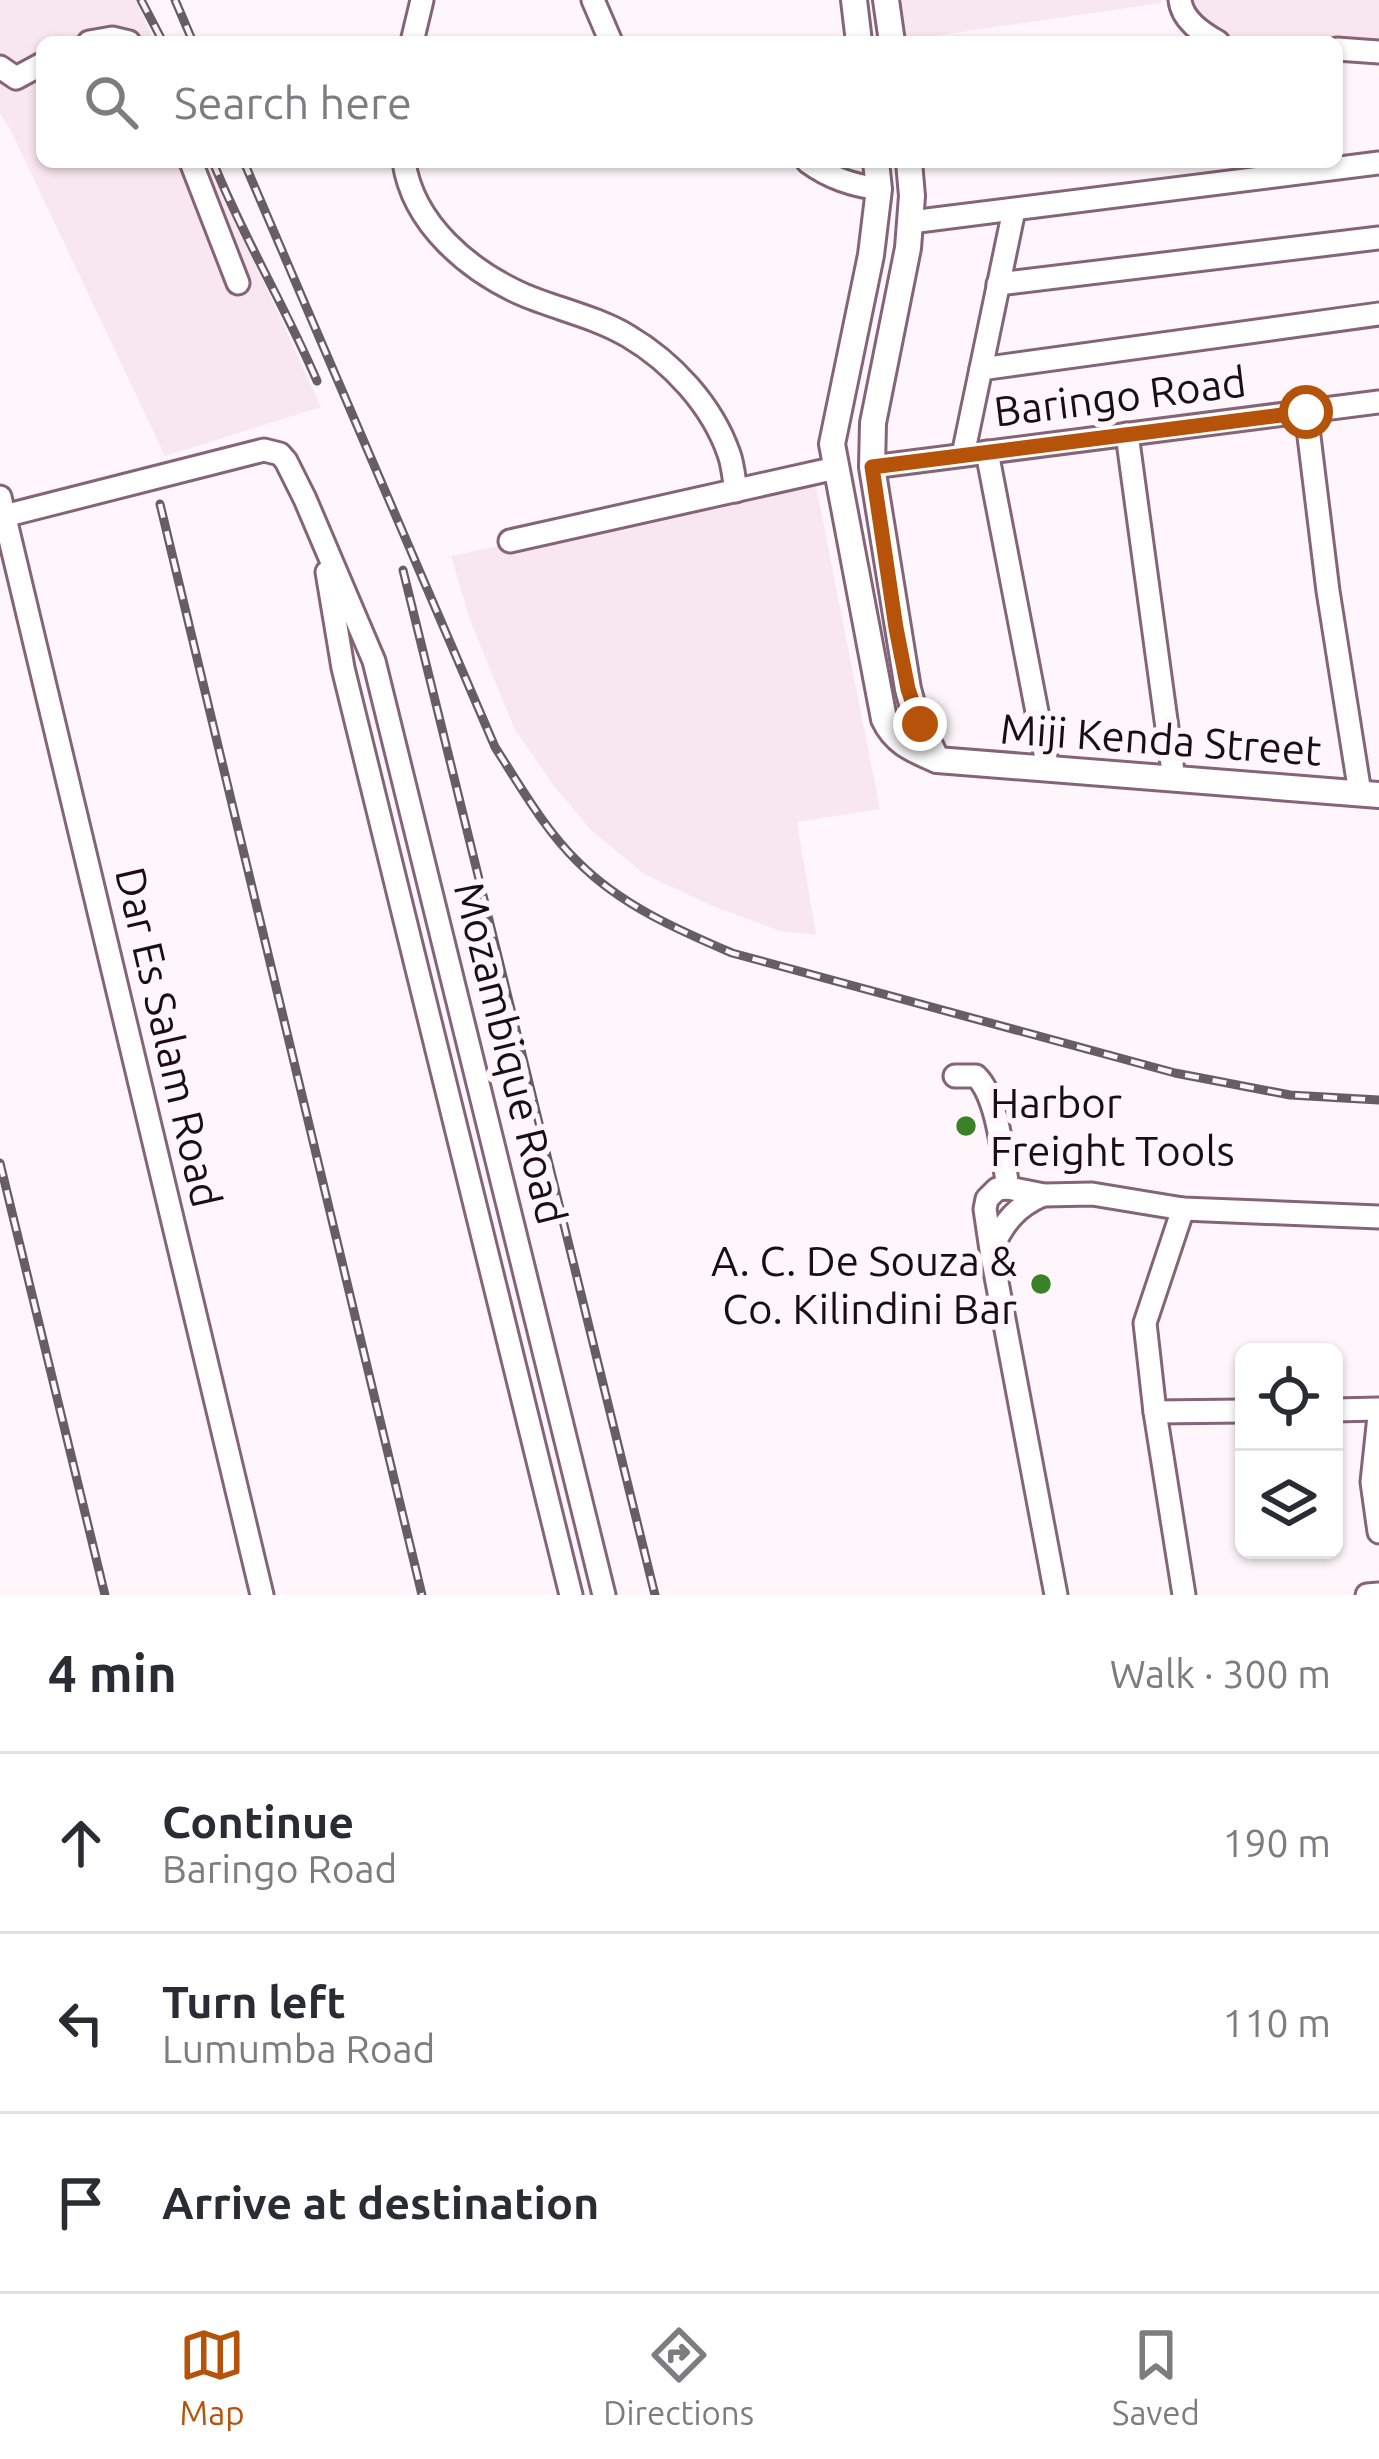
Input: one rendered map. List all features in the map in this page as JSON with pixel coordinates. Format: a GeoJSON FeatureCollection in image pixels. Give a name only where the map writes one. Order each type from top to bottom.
{"type":"FeatureCollection","features":[{"type":"Feature","properties":{"kind":"main road"},"geometry":{"type":"LineString","coordinates":[[854,0],[859,36]]}},
{"type":"Feature","properties":{"kind":"main road"},"geometry":{"type":"LineString","coordinates":[[886,0],[891,36]]}},
{"type":"Feature","properties":{"kind":"main road"},"geometry":{"type":"LineString","coordinates":[[877,168],[879,189],[871,255],[832,444],[884,719],[892,735],[937,760]]}},
{"type":"Feature","properties":{"kind":"main road"},"geometry":{"type":"LineString","coordinates":[[910,168],[911,222],[873,423],[872,467],[896,628],[914,711],[937,760]]}},
{"type":"Feature","properties":{"kind":"main road","name":"Miji Kenda Street"},"geometry":{"type":"LineString","coordinates":[[937,760],[1370,794]]}},
{"type":"Feature","properties":{"kind":"street"},"geometry":{"type":"LineString","coordinates":[[413,36],[422,0]]}},
{"type":"Feature","properties":{"kind":"street"},"geometry":{"type":"LineString","coordinates":[[593,0],[608,36]]}},
{"type":"Feature","properties":{"kind":"street"},"geometry":{"type":"LineString","coordinates":[[1180,0],[1181,9],[1210,36]]}},
{"type":"Feature","properties":{"kind":"street"},"geometry":{"type":"LineString","coordinates":[[1343,49],[1379,52]]}},
{"type":"Feature","properties":{"kind":"street"},"geometry":{"type":"LineString","coordinates":[[0,67],[16,79],[36,67]]}},
{"type":"Feature","properties":{"kind":"street"},"geometry":{"type":"LineString","coordinates":[[1343,168],[1379,163]]}},
{"type":"Feature","properties":{"kind":"street"},"geometry":{"type":"LineString","coordinates":[[193,168],[238,283]]}},
{"type":"Feature","properties":{"kind":"street"},"geometry":{"type":"LineString","coordinates":[[405,168],[428,221],[449,247],[481,271],[522,294],[626,335],[665,363],[694,392],[713,421],[730,456],[736,491]]}},
{"type":"Feature","properties":{"kind":"street"},"geometry":{"type":"LineString","coordinates":[[817,168],[846,182],[879,189]]}},
{"type":"Feature","properties":{"kind":"street"},"geometry":{"type":"LineString","coordinates":[[911,222],[1340,168]]}},
{"type":"Feature","properties":{"kind":"street"},"geometry":{"type":"LineString","coordinates":[[963,455],[1014,210]]}},
{"type":"Feature","properties":{"kind":"street"},"geometry":{"type":"LineString","coordinates":[[998,284],[1379,238]]}},
{"type":"Feature","properties":{"kind":"street"},"geometry":{"type":"LineString","coordinates":[[981,369],[1379,314]]}},
{"type":"Feature","properties":{"kind":"street","name":"Baringo Road"},"geometry":{"type":"LineString","coordinates":[[872,467],[1379,402]]}},
{"type":"Feature","properties":{"kind":"street"},"geometry":{"type":"LineString","coordinates":[[1306,412],[1328,591],[1370,794]]}},
{"type":"Feature","properties":{"kind":"street"},"geometry":{"type":"LineString","coordinates":[[1127,434],[1174,779]]}},
{"type":"Feature","properties":{"kind":"street","name":"Mozambique Road"},"geometry":{"type":"LineString","coordinates":[[2,510],[264,450],[286,461],[374,661],[604,1595]]}},
{"type":"Feature","properties":{"kind":"street"},"geometry":{"type":"LineString","coordinates":[[987,452],[1048,769]]}},
{"type":"Feature","properties":{"kind":"street"},"geometry":{"type":"LineString","coordinates":[[510,541],[836,468]]}},
{"type":"Feature","properties":{"kind":"street","name":"Dar Es Salam Road"},"geometry":{"type":"LineString","coordinates":[[2,510],[262,1595]]}},
{"type":"Feature","properties":{"kind":"street","name":"Mozambique Road"},"geometry":{"type":"LineString","coordinates":[[321,536],[343,668],[571,1595]]}},
{"type":"Feature","properties":{"kind":"street"},"geometry":{"type":"LineString","coordinates":[[868,633],[896,628]]}},
{"type":"Feature","properties":{"kind":"street"},"geometry":{"type":"LineString","coordinates":[[955,1076],[976,1076],[984,1083],[1008,1188]]}},
{"type":"Feature","properties":{"kind":"street"},"geometry":{"type":"LineString","coordinates":[[1055,1595],[991,1250],[985,1204],[992,1192],[1008,1188],[1044,1195],[1092,1194],[1183,1209],[1379,1217]]}},
{"type":"Feature","properties":{"kind":"street"},"geometry":{"type":"LineString","coordinates":[[991,1250],[1011,1215],[1044,1195]]}},
{"type":"Feature","properties":{"kind":"street"},"geometry":{"type":"LineString","coordinates":[[1183,1209],[1145,1323],[1184,1595]]}},
{"type":"Feature","properties":{"kind":"street"},"geometry":{"type":"LineString","coordinates":[[1343,1410],[1379,1412],[1372,1482],[1379,1532]]}},
{"type":"Feature","properties":{"kind":"street"},"geometry":{"type":"LineString","coordinates":[[1155,1412],[1235,1411]]}},
{"type":"Feature","properties":{"kind":"street"},"geometry":{"type":"LineString","coordinates":[[1367,1595],[1379,1594]]}},
{"type":"Feature","properties":{"kind":"shaded area"},"geometry":{"type":"Polygon","coordinates":[[[0,0],[136,0],[152,36],[36,36],[36,168],[212,168],[321,407],[165,456],[0,113],[0,0]]]}},
{"type":"Feature","properties":{"kind":"shaded area"},"geometry":{"type":"Polygon","coordinates":[[[900,0],[1161,0],[933,36],[904,36],[900,0]]]}},
{"type":"Feature","properties":{"kind":"shaded area"},"geometry":{"type":"Polygon","coordinates":[[[1187,0],[1379,0],[1379,60],[1343,45],[1343,36],[1192,32],[1187,0]]]}},
{"type":"Feature","properties":{"kind":"shaded area"},"geometry":{"type":"Polygon","coordinates":[[[815,481],[880,809],[797,822],[816,935],[780,931],[715,907],[644,874],[592,831],[514,728],[470,620],[451,556],[815,481]]]}},
{"type":"Feature","properties":{"kind":"railway"},"geometry":{"type":"LineString","coordinates":[[141,0],[160,36]]}},
{"type":"Feature","properties":{"kind":"railway"},"geometry":{"type":"LineString","coordinates":[[175,0],[190,36]]}},
{"type":"Feature","properties":{"kind":"railway"},"geometry":{"type":"LineString","coordinates":[[216,168],[317,381]]}},
{"type":"Feature","properties":{"kind":"railway"},"geometry":{"type":"LineString","coordinates":[[247,168],[495,747],[555,836],[612,891],[650,915],[732,953],[1175,1073],[1290,1095],[1379,1100]]}},
{"type":"Feature","properties":{"kind":"railway"},"geometry":{"type":"LineString","coordinates":[[160,504],[422,1595]]}},
{"type":"Feature","properties":{"kind":"railway"},"geometry":{"type":"LineString","coordinates":[[403,570],[655,1595]]}},
{"type":"Feature","properties":{"kind":"railway"},"geometry":{"type":"LineString","coordinates":[[0,1163],[105,1595]]}},
{"type":"Feature","properties":{"kind":"place","name":"Harbor Freight Tools"},"geometry":{"type":"Point","coordinates":[966,1126]}},
{"type":"Feature","properties":{"kind":"place","name":"A. C. De Souza & Co. Kilindini Bar"},"geometry":{"type":"Point","coordinates":[1041,1284]}},
{"type":"Feature","properties":{"kind":"route"},"geometry":{"type":"LineString","coordinates":[[920,724],[896,628],[872,467],[1306,412]]}}]}
